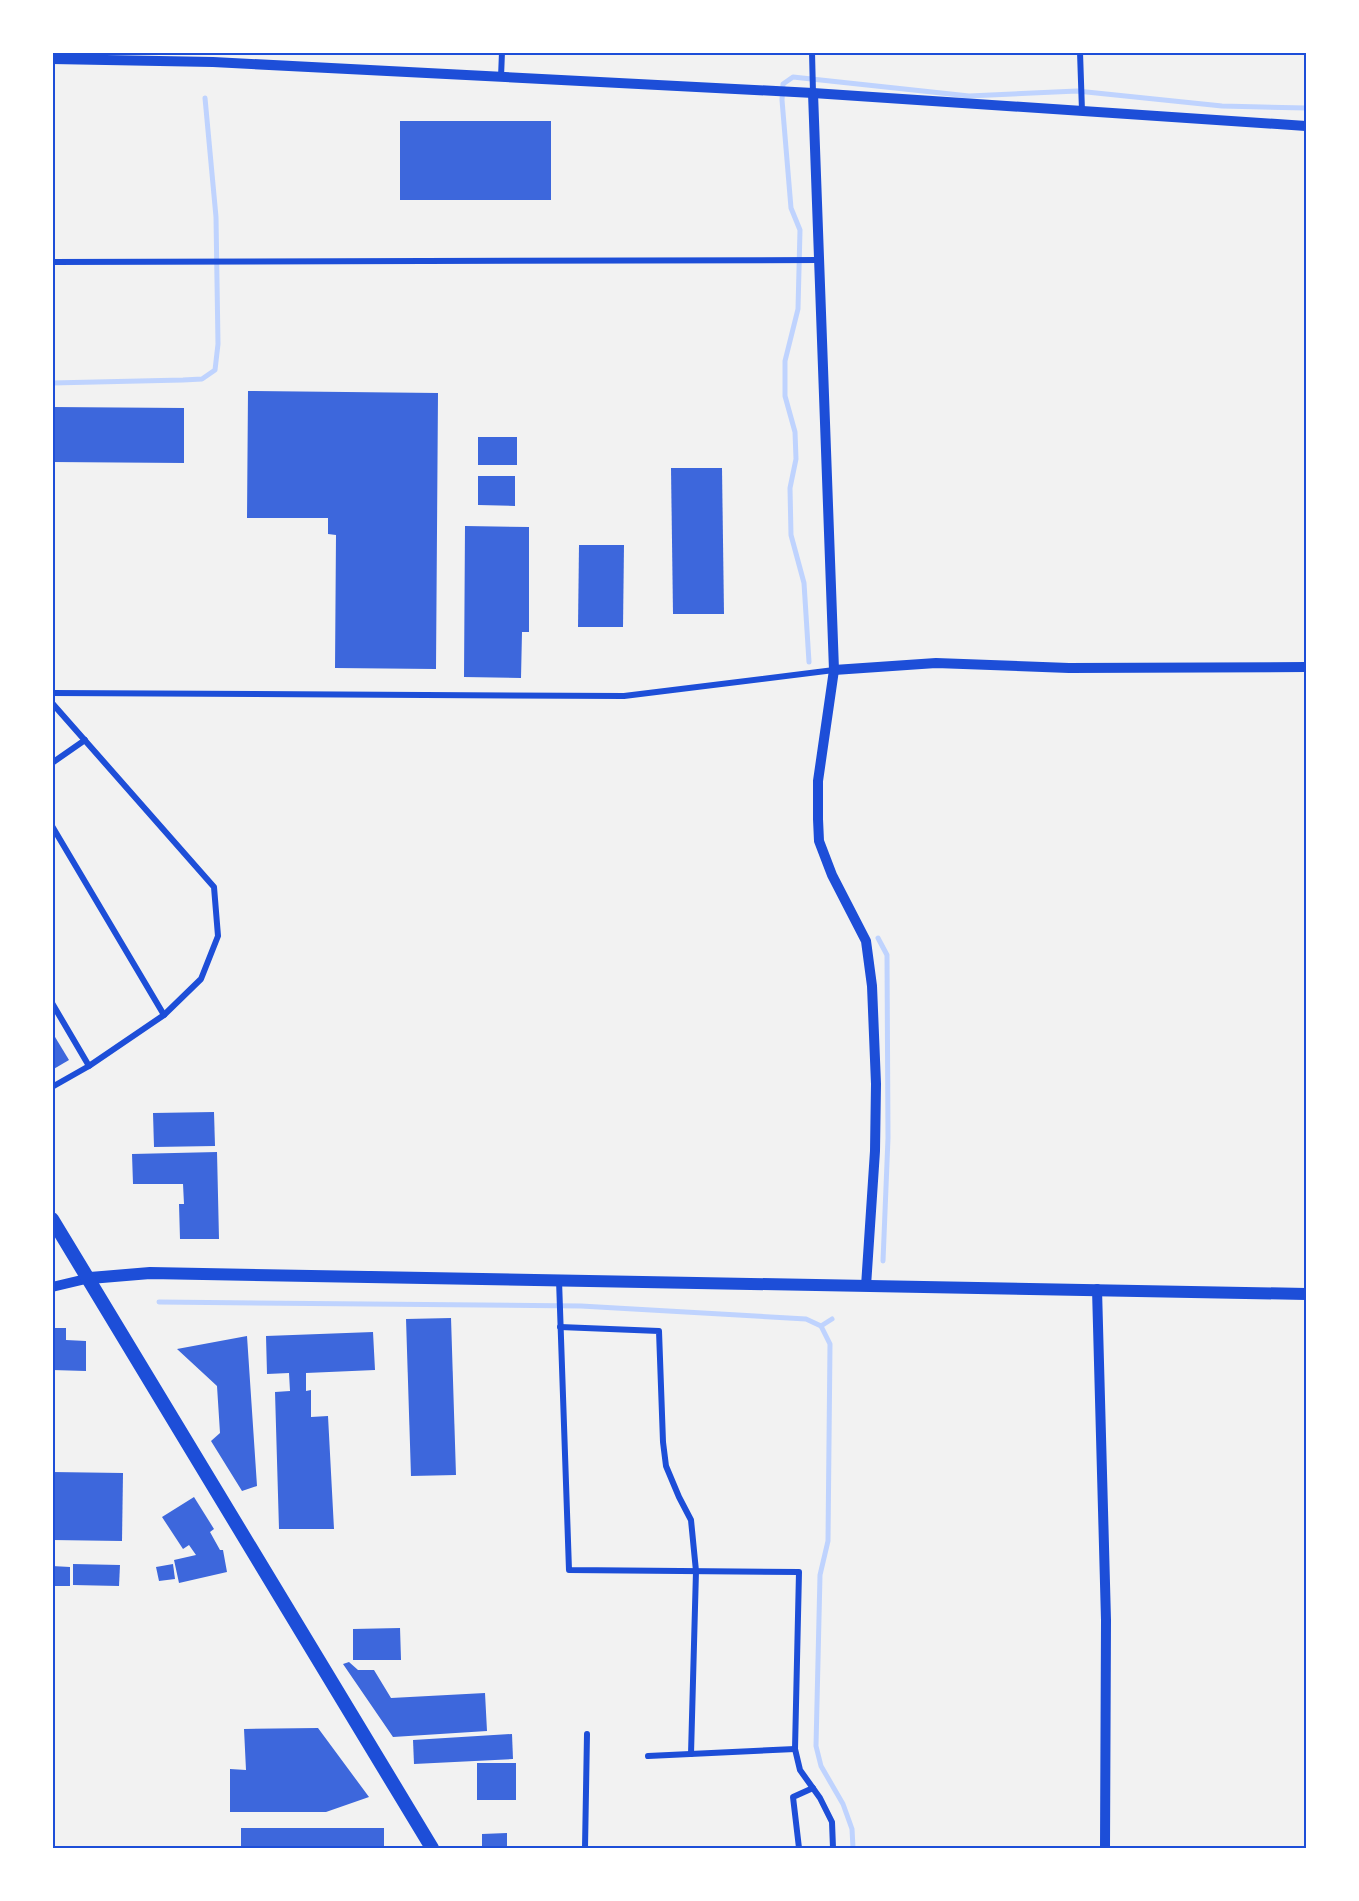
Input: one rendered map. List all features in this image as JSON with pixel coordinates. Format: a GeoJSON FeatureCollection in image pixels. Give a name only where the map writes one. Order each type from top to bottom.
{"type":"FeatureCollection","features":[{"type":"Feature","properties":{"kind":"highway"},"geometry":{"type":"LineString","coordinates":[[52,1219],[90,1278],[432,1848]]}},
{"type":"Feature","properties":{"kind":"main road"},"geometry":{"type":"LineString","coordinates":[[90,1278],[150,1273],[1306,1294]]}},
{"type":"Feature","properties":{"kind":"street"},"geometry":{"type":"LineString","coordinates":[[501,77],[502,52]]}},
{"type":"Feature","properties":{"kind":"street"},"geometry":{"type":"LineString","coordinates":[[812,52],[834,670],[818,781],[818,819],[819,841],[831,875],[867,941],[872,986],[876,1084],[875,1151],[866,1286]]}},
{"type":"Feature","properties":{"kind":"street"},"geometry":{"type":"LineString","coordinates":[[1080,52],[1082,111]]}},
{"type":"Feature","properties":{"kind":"street"},"geometry":{"type":"LineString","coordinates":[[52,59],[223,57],[501,77],[813,93],[1306,126]]}},
{"type":"Feature","properties":{"kind":"street"},"geometry":{"type":"LineString","coordinates":[[52,262],[819,260]]}},
{"type":"Feature","properties":{"kind":"street"},"geometry":{"type":"LineString","coordinates":[[52,693],[624,696],[834,670],[936,663],[1069,668],[1306,667]]}},
{"type":"Feature","properties":{"kind":"street"},"geometry":{"type":"LineString","coordinates":[[52,703],[214,887],[218,936],[201,980],[164,1015],[89,1066],[52,1087]]}},
{"type":"Feature","properties":{"kind":"street"},"geometry":{"type":"LineString","coordinates":[[52,763],[85,740]]}},
{"type":"Feature","properties":{"kind":"street"},"geometry":{"type":"LineString","coordinates":[[52,826],[164,1015]]}},
{"type":"Feature","properties":{"kind":"street"},"geometry":{"type":"LineString","coordinates":[[52,1003],[89,1066]]}},
{"type":"Feature","properties":{"kind":"street"},"geometry":{"type":"LineString","coordinates":[[52,1287],[90,1278]]}},
{"type":"Feature","properties":{"kind":"street"},"geometry":{"type":"LineString","coordinates":[[559,1279],[569,1570],[799,1572],[795,1749],[800,1770],[832,1822],[833,1848]]}},
{"type":"Feature","properties":{"kind":"street"},"geometry":{"type":"LineString","coordinates":[[1097,1289],[1106,1620],[1105,1848]]}},
{"type":"Feature","properties":{"kind":"street"},"geometry":{"type":"LineString","coordinates":[[560,1327],[659,1331],[666,1466],[690,1520],[696,1571],[691,1754]]}},
{"type":"Feature","properties":{"kind":"street"},"geometry":{"type":"LineString","coordinates":[[585,1848],[587,1734]]}},
{"type":"Feature","properties":{"kind":"street"},"geometry":{"type":"LineString","coordinates":[[648,1756],[795,1749]]}},
{"type":"Feature","properties":{"kind":"street"},"geometry":{"type":"LineString","coordinates":[[799,1848],[793,1797],[813,1788]]}},
{"type":"Feature","properties":{"kind":"building"},"geometry":{"type":"Polygon","coordinates":[[[400,121],[551,121],[551,200],[400,200],[400,121]]]}},
{"type":"Feature","properties":{"kind":"building"},"geometry":{"type":"Polygon","coordinates":[[[248,391],[438,393],[436,669],[335,668],[336,535],[328,534],[328,518],[247,518],[248,391]]]}},
{"type":"Feature","properties":{"kind":"building"},"geometry":{"type":"Polygon","coordinates":[[[52,407],[184,408],[184,463],[52,462],[52,407]]]}},
{"type":"Feature","properties":{"kind":"building"},"geometry":{"type":"Polygon","coordinates":[[[478,437],[517,437],[517,465],[478,465],[478,437]]]}},
{"type":"Feature","properties":{"kind":"building"},"geometry":{"type":"Polygon","coordinates":[[[671,468],[722,468],[724,614],[673,614],[671,468]]]}},
{"type":"Feature","properties":{"kind":"building"},"geometry":{"type":"Polygon","coordinates":[[[478,476],[515,476],[515,506],[478,505],[478,476]]]}},
{"type":"Feature","properties":{"kind":"building"},"geometry":{"type":"Polygon","coordinates":[[[465,526],[529,527],[529,632],[522,632],[521,678],[464,677],[465,526]]]}},
{"type":"Feature","properties":{"kind":"building"},"geometry":{"type":"Polygon","coordinates":[[[579,545],[624,545],[623,627],[578,627],[579,545]]]}},
{"type":"Feature","properties":{"kind":"building"},"geometry":{"type":"Polygon","coordinates":[[[52,1032],[69,1060],[52,1070],[52,1032]]]}},
{"type":"Feature","properties":{"kind":"building"},"geometry":{"type":"Polygon","coordinates":[[[214,1112],[215,1146],[154,1147],[153,1113],[214,1112]]]}},
{"type":"Feature","properties":{"kind":"building"},"geometry":{"type":"Polygon","coordinates":[[[217,1152],[219,1239],[180,1239],[179,1204],[184,1204],[183,1184],[133,1184],[132,1154],[217,1152]]]}},
{"type":"Feature","properties":{"kind":"building"},"geometry":{"type":"Polygon","coordinates":[[[451,1318],[456,1475],[411,1476],[406,1319],[451,1318]]]}},
{"type":"Feature","properties":{"kind":"building"},"geometry":{"type":"Polygon","coordinates":[[[52,1328],[66,1328],[66,1340],[86,1341],[86,1371],[52,1370],[52,1328]]]}},
{"type":"Feature","properties":{"kind":"building"},"geometry":{"type":"Polygon","coordinates":[[[373,1332],[375,1370],[306,1373],[306,1391],[311,1390],[311,1417],[328,1416],[334,1529],[279,1529],[275,1392],[290,1391],[289,1373],[267,1374],[266,1336],[373,1332]]]}},
{"type":"Feature","properties":{"kind":"building"},"geometry":{"type":"Polygon","coordinates":[[[247,1336],[257,1486],[242,1491],[211,1441],[220,1433],[217,1386],[177,1349],[247,1336]]]}},
{"type":"Feature","properties":{"kind":"building"},"geometry":{"type":"Polygon","coordinates":[[[52,1472],[123,1473],[122,1541],[52,1540],[52,1472]]]}},
{"type":"Feature","properties":{"kind":"building"},"geometry":{"type":"Polygon","coordinates":[[[194,1497],[214,1529],[210,1532],[220,1550],[223,1550],[227,1572],[179,1583],[174,1560],[196,1555],[189,1545],[183,1549],[162,1517],[194,1497]]]}},
{"type":"Feature","properties":{"kind":"building"},"geometry":{"type":"Polygon","coordinates":[[[73,1564],[120,1565],[119,1586],[73,1585],[73,1564]]]}},
{"type":"Feature","properties":{"kind":"building"},"geometry":{"type":"Polygon","coordinates":[[[173,1564],[175,1579],[159,1581],[156,1567],[173,1564]]]}},
{"type":"Feature","properties":{"kind":"building"},"geometry":{"type":"Polygon","coordinates":[[[52,1566],[70,1567],[70,1586],[52,1586],[52,1566]]]}},
{"type":"Feature","properties":{"kind":"building"},"geometry":{"type":"Polygon","coordinates":[[[400,1628],[401,1660],[353,1660],[353,1629],[400,1628]]]}},
{"type":"Feature","properties":{"kind":"building"},"geometry":{"type":"Polygon","coordinates":[[[349,1662],[358,1670],[374,1670],[391,1698],[485,1693],[487,1731],[393,1737],[343,1664],[349,1662]]]}},
{"type":"Feature","properties":{"kind":"building"},"geometry":{"type":"Polygon","coordinates":[[[318,1728],[369,1797],[326,1812],[230,1812],[230,1769],[246,1770],[244,1729],[318,1728]]]}},
{"type":"Feature","properties":{"kind":"building"},"geometry":{"type":"Polygon","coordinates":[[[512,1734],[513,1759],[414,1764],[413,1740],[512,1734]]]}},
{"type":"Feature","properties":{"kind":"building"},"geometry":{"type":"Polygon","coordinates":[[[477,1763],[516,1763],[516,1800],[477,1800],[477,1763]]]}},
{"type":"Feature","properties":{"kind":"building"},"geometry":{"type":"Polygon","coordinates":[[[241,1828],[384,1828],[384,1848],[241,1848],[241,1828]]]}},
{"type":"Feature","properties":{"kind":"building"},"geometry":{"type":"Polygon","coordinates":[[[507,1833],[507,1848],[482,1848],[482,1834],[507,1833]]]}},
{"type":"Feature","properties":{"kind":"waterway"},"geometry":{"type":"LineString","coordinates":[[809,662],[804,583],[791,535],[790,488],[796,459],[795,432],[785,396],[785,361],[798,309],[800,230],[791,208],[782,100],[783,84],[793,77],[969,96],[1077,91],[1222,106],[1306,108]]}},
{"type":"Feature","properties":{"kind":"waterway"},"geometry":{"type":"LineString","coordinates":[[52,383],[202,379],[215,370],[218,344],[216,217],[205,98]]}},
{"type":"Feature","properties":{"kind":"waterway"},"geometry":{"type":"LineString","coordinates":[[878,938],[887,955],[888,1138],[883,1261]]}},
{"type":"Feature","properties":{"kind":"waterway"},"geometry":{"type":"LineString","coordinates":[[159,1302],[581,1306],[806,1319],[821,1326],[830,1344],[828,1541],[820,1575],[816,1746],[821,1766],[843,1804],[852,1829],[853,1848]]}},
{"type":"Feature","properties":{"kind":"waterway"},"geometry":{"type":"LineString","coordinates":[[821,1326],[832,1319]]}}]}
